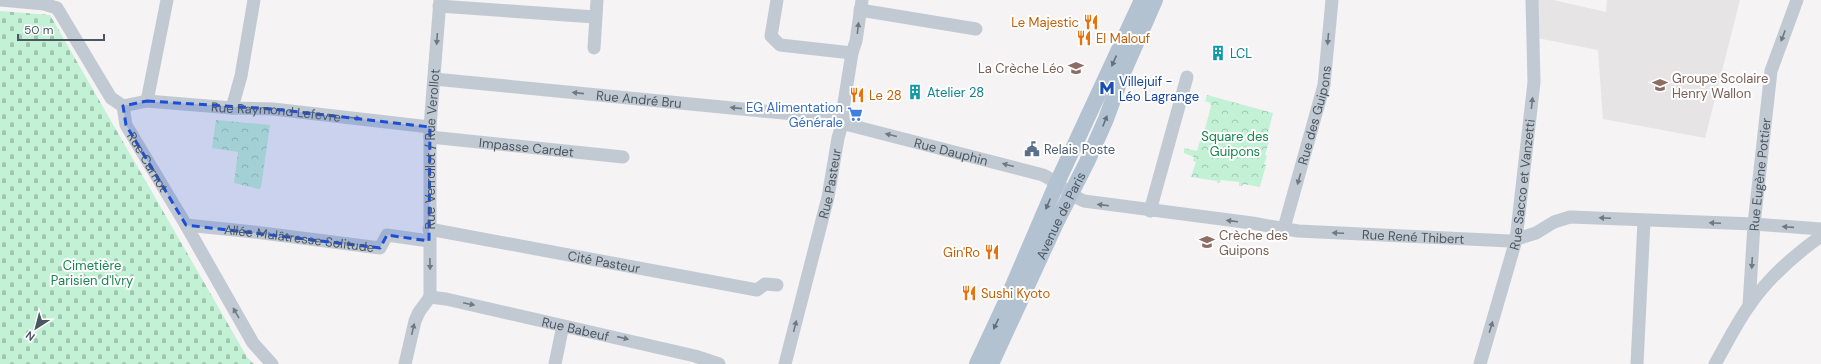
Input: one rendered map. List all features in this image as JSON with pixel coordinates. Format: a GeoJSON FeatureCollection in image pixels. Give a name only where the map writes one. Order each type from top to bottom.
{"type":"FeatureCollection","features":[{"type":"Feature","properties":{"kind":"main road","name":"Avenue de Paris"},"geometry":{"type":"LineString","coordinates":[[977,364],[1006,302],[1057,183],[1142,0]]}},
{"type":"Feature","properties":{"kind":"main road","name":"Avenue de Paris"},"geometry":{"type":"LineString","coordinates":[[990,364],[1096,141],[1122,75],[1155,0]]}},
{"type":"Feature","properties":{"kind":"street"},"geometry":{"type":"LineString","coordinates":[[0,0],[30,1],[57,8],[111,98],[123,106]]}},
{"type":"Feature","properties":{"kind":"street"},"geometry":{"type":"LineString","coordinates":[[148,101],[167,0]]}},
{"type":"Feature","properties":{"kind":"street"},"geometry":{"type":"LineString","coordinates":[[232,108],[241,76],[254,0]]}},
{"type":"Feature","properties":{"kind":"street"},"geometry":{"type":"LineString","coordinates":[[594,48],[597,0]]}},
{"type":"Feature","properties":{"kind":"street"},"geometry":{"type":"LineString","coordinates":[[777,0],[771,36],[780,45],[852,53]]}},
{"type":"Feature","properties":{"kind":"street","name":"Rue Sacco et Vanzetti"},"geometry":{"type":"LineString","coordinates":[[1480,364],[1516,240],[1534,82],[1532,0]]}},
{"type":"Feature","properties":{"kind":"street","name":"Rue Eugène Pottier"},"geometry":{"type":"LineString","coordinates":[[1749,306],[1754,224],[1771,70],[1797,0]]}},
{"type":"Feature","properties":{"kind":"street","name":"Rue des Guipons"},"geometry":{"type":"LineString","coordinates":[[1284,228],[1324,84],[1329,1]]}},
{"type":"Feature","properties":{"kind":"street"},"geometry":{"type":"LineString","coordinates":[[439,3],[595,17]]}},
{"type":"Feature","properties":{"kind":"street","name":"Rue Verrollot / Rue Verollot"},"geometry":{"type":"LineString","coordinates":[[430,298],[430,132],[439,3]]}},
{"type":"Feature","properties":{"kind":"street"},"geometry":{"type":"LineString","coordinates":[[861,5],[976,30]]}},
{"type":"Feature","properties":{"kind":"street","name":"Rue Pasteur"},"geometry":{"type":"LineString","coordinates":[[785,364],[828,198],[838,138],[843,121],[843,109],[852,53],[856,41],[861,5]]}},
{"type":"Feature","properties":{"kind":"street"},"geometry":{"type":"LineString","coordinates":[[1150,210],[1187,77]]}},
{"type":"Feature","properties":{"kind":"street","name":"Rue André Bru"},"geometry":{"type":"LineString","coordinates":[[434,79],[835,118],[843,121]]}},
{"type":"Feature","properties":{"kind":"street","name":"Rue Raymond Lefevre"},"geometry":{"type":"LineString","coordinates":[[123,106],[148,101],[232,108],[273,108],[430,132]]}},
{"type":"Feature","properties":{"kind":"street","name":"Rue Carnot"},"geometry":{"type":"LineString","coordinates":[[123,106],[126,125],[186,225],[253,343],[272,364]]}},
{"type":"Feature","properties":{"kind":"street","name":"Rue Dauphin"},"geometry":{"type":"LineString","coordinates":[[843,121],[849,125],[1043,175],[1057,183],[1070,194]]}},
{"type":"Feature","properties":{"kind":"street","name":"Impasse Cardet"},"geometry":{"type":"LineString","coordinates":[[430,132],[623,157]]}},
{"type":"Feature","properties":{"kind":"street","name":"Rue René Thibert"},"geometry":{"type":"LineString","coordinates":[[1070,194],[1079,199],[1094,203],[1314,232],[1510,241],[1536,233],[1554,222],[1570,217],[1754,224],[1821,229]]}},
{"type":"Feature","properties":{"kind":"street"},"geometry":{"type":"LineString","coordinates":[[1637,364],[1644,221]]}},
{"type":"Feature","properties":{"kind":"street","name":"Allée Mulâtresse Solitude"},"geometry":{"type":"LineString","coordinates":[[186,225],[380,248],[387,235],[429,235]]}},
{"type":"Feature","properties":{"kind":"street","name":"Cité Pasteur"},"geometry":{"type":"LineString","coordinates":[[429,235],[757,290],[765,284],[777,285]]}},
{"type":"Feature","properties":{"kind":"street"},"geometry":{"type":"LineString","coordinates":[[1715,364],[1749,306],[1784,266],[1821,236]]}},
{"type":"Feature","properties":{"kind":"street"},"geometry":{"type":"LineString","coordinates":[[405,364],[415,321],[419,312],[430,298]]}},
{"type":"Feature","properties":{"kind":"street","name":"Rue Babeuf"},"geometry":{"type":"LineString","coordinates":[[430,298],[442,298],[564,324],[698,360],[719,364]]}},
{"type":"Feature","properties":{"kind":"street"},"geometry":{"type":"LineString","coordinates":[[555,364],[562,330]]}},
{"type":"Feature","properties":{"kind":"highlighted area"},"geometry":{"type":"Polygon","coordinates":[[[147,101],[273,109],[430,127],[429,241],[387,235],[380,248],[186,225],[126,125],[123,106],[147,101]]]}},
{"type":"Feature","properties":{"kind":"shaded area","name":"Groupe Scolaire Henry Wallon"},"geometry":{"type":"Polygon","coordinates":[[[1537,0],[1553,0],[1606,12],[1607,0],[1740,0],[1705,138],[1603,119],[1598,50],[1537,38],[1537,0]]]}},
{"type":"Feature","properties":{"kind":"green space","name":"Cimetière Parisien d'Ivry"},"geometry":{"type":"Polygon","coordinates":[[[0,11],[50,15],[247,357],[254,364],[0,364],[0,11]]]}},
{"type":"Feature","properties":{"kind":"green space","name":"Square des Guipons"},"geometry":{"type":"Polygon","coordinates":[[[1207,95],[1273,113],[1267,137],[1270,138],[1265,155],[1267,156],[1264,164],[1266,165],[1260,187],[1243,184],[1242,186],[1239,186],[1239,182],[1221,180],[1220,183],[1217,183],[1217,181],[1191,177],[1196,162],[1193,161],[1194,157],[1184,153],[1184,148],[1197,151],[1200,141],[1202,141],[1211,106],[1210,103],[1205,101],[1207,95]]]}},
{"type":"Feature","properties":{"kind":"green space"},"geometry":{"type":"Polygon","coordinates":[[[216,120],[270,125],[261,187],[259,189],[234,183],[238,152],[212,148],[216,120]]]}},
{"type":"Feature","properties":{"kind":"place","name":"Le Majestic"},"geometry":{"type":"Point","coordinates":[1091,22]}},
{"type":"Feature","properties":{"kind":"place","name":"El Malouf"},"geometry":{"type":"Point","coordinates":[1084,38]}},
{"type":"Feature","properties":{"kind":"place","name":"LCL"},"geometry":{"type":"Point","coordinates":[1218,53]}},
{"type":"Feature","properties":{"kind":"place","name":"La Crèche Léo"},"geometry":{"type":"Point","coordinates":[1076,68]}},
{"type":"Feature","properties":{"kind":"place","name":"Groupe Scolaire Henry Wallon"},"geometry":{"type":"Point","coordinates":[1660,85]}},
{"type":"Feature","properties":{"kind":"place","name":"Villejuif - Léo Lagrange"},"geometry":{"type":"Point","coordinates":[1107,88]}},
{"type":"Feature","properties":{"kind":"place","name":"Atelier 28"},"geometry":{"type":"Point","coordinates":[915,92]}},
{"type":"Feature","properties":{"kind":"place","name":"Le 28"},"geometry":{"type":"Point","coordinates":[857,95]}},
{"type":"Feature","properties":{"kind":"place","name":"EG Alimentation Générale"},"geometry":{"type":"Point","coordinates":[855,114]}},
{"type":"Feature","properties":{"kind":"place","name":"Relais Poste"},"geometry":{"type":"Point","coordinates":[1032,149]}},
{"type":"Feature","properties":{"kind":"place","name":"Crèche des Guipons"},"geometry":{"type":"Point","coordinates":[1207,242]}},
{"type":"Feature","properties":{"kind":"place","name":"Gin'Ro"},"geometry":{"type":"Point","coordinates":[992,252]}},
{"type":"Feature","properties":{"kind":"place","name":"Sushi Kyoto"},"geometry":{"type":"Point","coordinates":[969,293]}}]}
